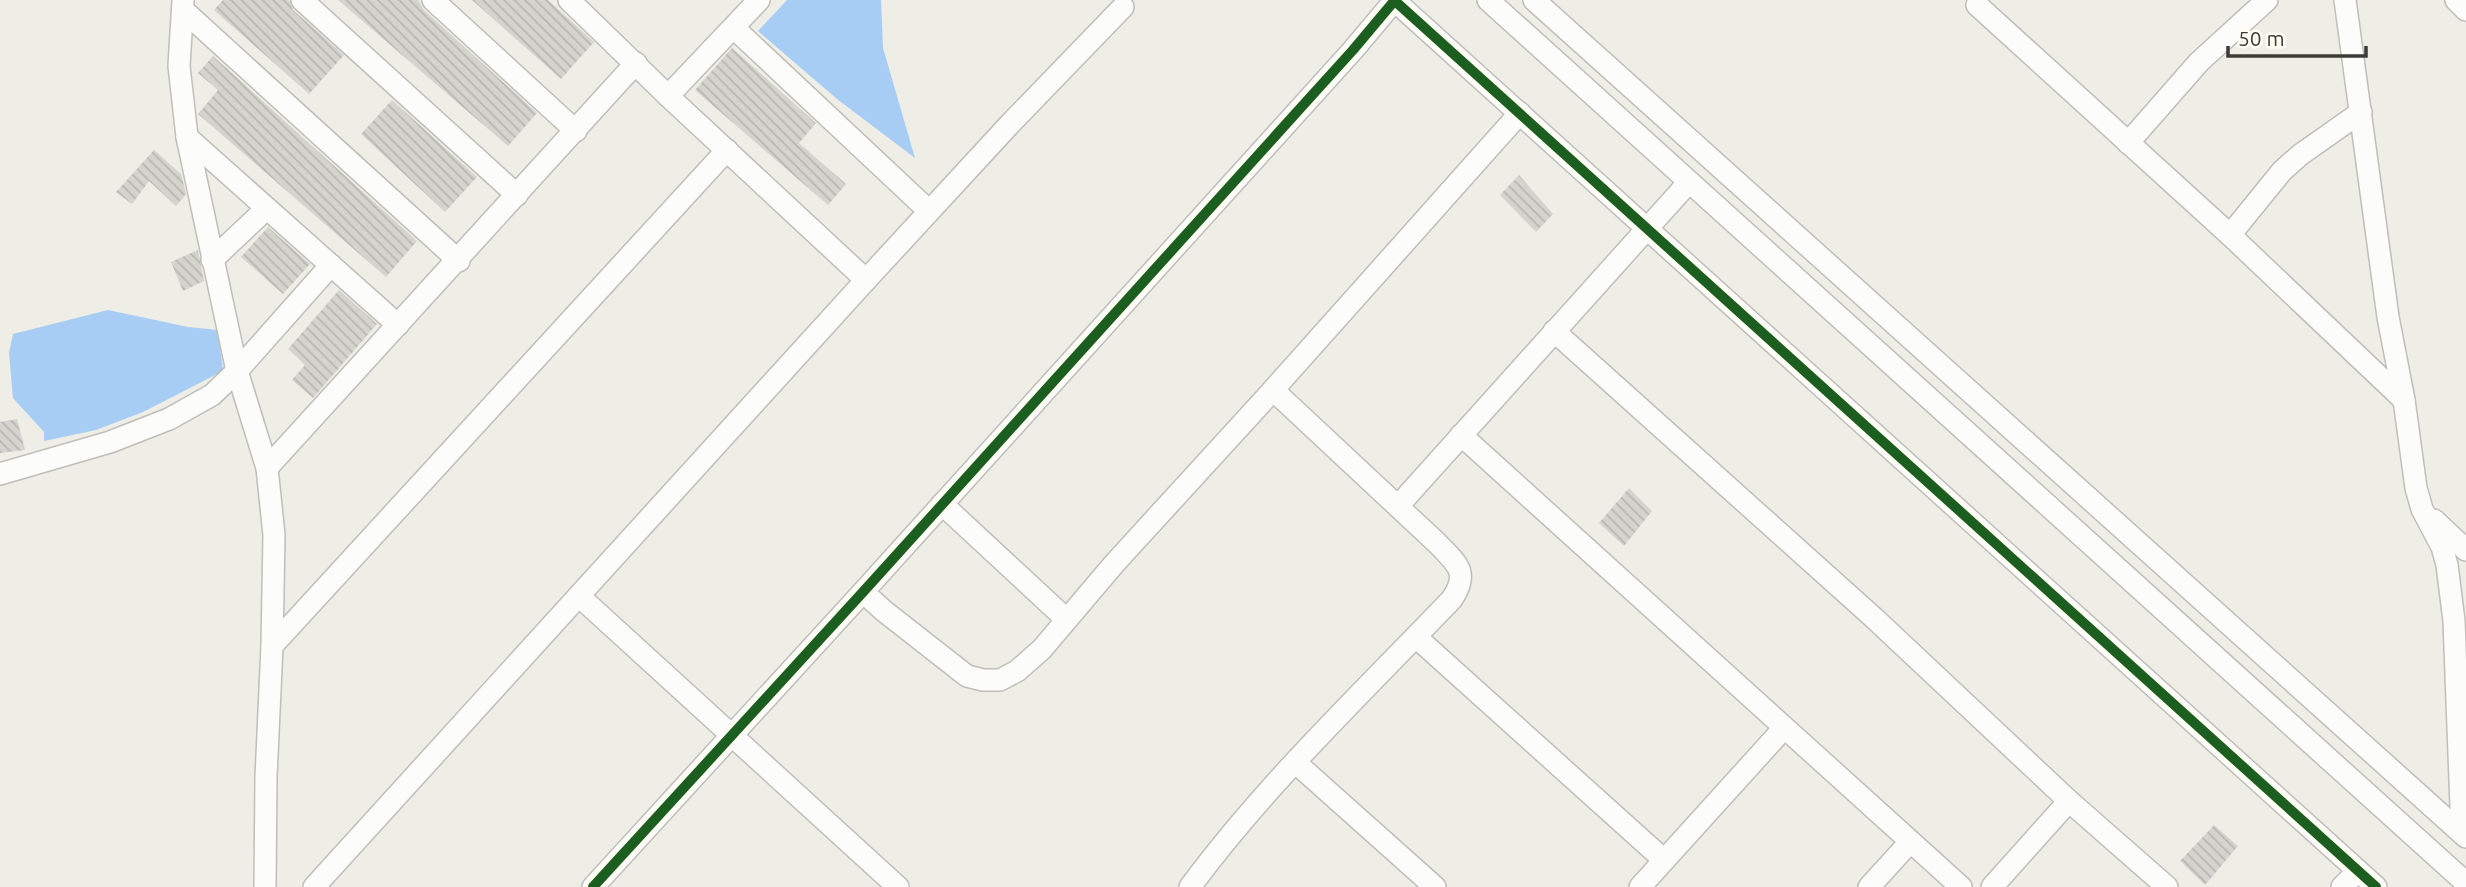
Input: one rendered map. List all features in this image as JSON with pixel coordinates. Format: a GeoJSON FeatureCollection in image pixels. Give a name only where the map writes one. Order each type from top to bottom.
{"type":"FeatureCollection","features":[{"type":"Feature","properties":{"kind":"street"},"geometry":{"type":"LineString","coordinates":[[302,0],[517,195]]}},
{"type":"Feature","properties":{"kind":"street"},"geometry":{"type":"LineString","coordinates":[[433,0],[576,131]]}},
{"type":"Feature","properties":{"kind":"street"},"geometry":{"type":"LineString","coordinates":[[569,0],[866,280]]}},
{"type":"Feature","properties":{"kind":"street"},"geometry":{"type":"LineString","coordinates":[[668,96],[759,0]]}},
{"type":"Feature","properties":{"kind":"street"},"geometry":{"type":"LineString","coordinates":[[594,887],[1353,50],[1395,0],[2376,887]]}},
{"type":"Feature","properties":{"kind":"street"},"geometry":{"type":"LineString","coordinates":[[1488,0],[2466,883]]}},
{"type":"Feature","properties":{"kind":"street"},"geometry":{"type":"LineString","coordinates":[[1534,0],[2464,835]]}},
{"type":"Feature","properties":{"kind":"street"},"geometry":{"type":"LineString","coordinates":[[2128,143],[2199,62],[2267,0]]}},
{"type":"Feature","properties":{"kind":"street"},"geometry":{"type":"LineString","coordinates":[[2345,0],[2388,317],[2404,400],[2416,488],[2422,509],[2444,556],[2454,621],[2464,835]]}},
{"type":"Feature","properties":{"kind":"street"},"geometry":{"type":"LineString","coordinates":[[2456,0],[2466,10]]}},
{"type":"Feature","properties":{"kind":"street"},"geometry":{"type":"LineString","coordinates":[[183,5],[459,261]]}},
{"type":"Feature","properties":{"kind":"street"},"geometry":{"type":"LineString","coordinates":[[183,5],[179,66],[187,137],[237,371],[267,468],[274,535],[265,887]]}},
{"type":"Feature","properties":{"kind":"street"},"geometry":{"type":"LineString","coordinates":[[1977,5],[2230,235],[2404,400]]}},
{"type":"Feature","properties":{"kind":"street"},"geometry":{"type":"LineString","coordinates":[[314,887],[929,211],[1123,7]]}},
{"type":"Feature","properties":{"kind":"street"},"geometry":{"type":"LineString","coordinates":[[734,28],[929,211]]}},
{"type":"Feature","properties":{"kind":"street"},"geometry":{"type":"LineString","coordinates":[[267,468],[459,261],[636,63]]}},
{"type":"Feature","properties":{"kind":"street"},"geometry":{"type":"LineString","coordinates":[[2230,235],[2282,171],[2361,112]]}},
{"type":"Feature","properties":{"kind":"street"},"geometry":{"type":"LineString","coordinates":[[863,592],[967,676],[1000,680],[1017,671],[1042,649],[1114,564],[1520,113]]}},
{"type":"Feature","properties":{"kind":"street"},"geometry":{"type":"LineString","coordinates":[[187,137],[398,325]]}},
{"type":"Feature","properties":{"kind":"street"},"geometry":{"type":"LineString","coordinates":[[272,646],[727,150]]}},
{"type":"Feature","properties":{"kind":"street"},"geometry":{"type":"LineString","coordinates":[[1398,506],[1689,182]]}},
{"type":"Feature","properties":{"kind":"street"},"geometry":{"type":"LineString","coordinates":[[212,260],[266,209]]}},
{"type":"Feature","properties":{"kind":"street"},"geometry":{"type":"LineString","coordinates":[[0,474],[110,442],[169,419],[212,395],[237,371],[331,265]]}},
{"type":"Feature","properties":{"kind":"street"},"geometry":{"type":"LineString","coordinates":[[1555,331],[1874,618],[2069,801],[2167,887]]}},
{"type":"Feature","properties":{"kind":"street"},"geometry":{"type":"LineString","coordinates":[[1191,887],[1213,856],[1296,763],[1452,599],[1461,586],[1462,576],[1455,562],[1273,390]]}},
{"type":"Feature","properties":{"kind":"street"},"geometry":{"type":"LineString","coordinates":[[1461,435],[1961,887]]}},
{"type":"Feature","properties":{"kind":"street"},"geometry":{"type":"LineString","coordinates":[[943,503],[1066,619]]}},
{"type":"Feature","properties":{"kind":"street"},"geometry":{"type":"LineString","coordinates":[[2422,509],[2466,550]]}},
{"type":"Feature","properties":{"kind":"street"},"geometry":{"type":"LineString","coordinates":[[579,596],[898,887]]}},
{"type":"Feature","properties":{"kind":"street"},"geometry":{"type":"LineString","coordinates":[[1416,637],[1664,860]]}},
{"type":"Feature","properties":{"kind":"street"},"geometry":{"type":"LineString","coordinates":[[1640,887],[1784,728]]}},
{"type":"Feature","properties":{"kind":"street"},"geometry":{"type":"LineString","coordinates":[[1296,763],[1435,887]]}},
{"type":"Feature","properties":{"kind":"street"},"geometry":{"type":"LineString","coordinates":[[1992,887],[2069,801]]}},
{"type":"Feature","properties":{"kind":"street"},"geometry":{"type":"LineString","coordinates":[[1869,887],[1910,842]]}},
{"type":"Feature","properties":{"kind":"street"},"geometry":{"type":"LineString","coordinates":[[2342,887],[2358,871]]}},
{"type":"Feature","properties":{"kind":"water"},"geometry":{"type":"Polygon","coordinates":[[[787,0],[881,0],[883,48],[915,158],[837,99],[758,31],[787,0]]]}},
{"type":"Feature","properties":{"kind":"water"},"geometry":{"type":"Polygon","coordinates":[[[108,310],[188,327],[218,330],[223,371],[143,412],[96,430],[44,441],[44,432],[13,398],[9,353],[13,334],[108,310]]]}},
{"type":"Feature","properties":{"kind":"building"},"geometry":{"type":"Polygon","coordinates":[[[223,0],[289,0],[293,10],[344,55],[309,94],[214,10],[223,0]]]}},
{"type":"Feature","properties":{"kind":"building"},"geometry":{"type":"Polygon","coordinates":[[[338,0],[418,0],[424,10],[537,113],[508,146],[338,0]]]}},
{"type":"Feature","properties":{"kind":"building"},"geometry":{"type":"Polygon","coordinates":[[[472,0],[548,0],[594,42],[561,79],[472,0]]]}},
{"type":"Feature","properties":{"kind":"building"},"geometry":{"type":"Polygon","coordinates":[[[732,48],[816,123],[799,143],[846,184],[828,205],[695,90],[732,48]]]}},
{"type":"Feature","properties":{"kind":"building"},"geometry":{"type":"Polygon","coordinates":[[[213,56],[417,241],[386,277],[198,114],[218,90],[198,73],[213,56]]]}},
{"type":"Feature","properties":{"kind":"building"},"geometry":{"type":"Polygon","coordinates":[[[392,100],[477,177],[445,212],[361,134],[392,100]]]}},
{"type":"Feature","properties":{"kind":"building"},"geometry":{"type":"Polygon","coordinates":[[[154,150],[181,174],[186,194],[176,206],[149,181],[132,204],[116,192],[154,150]]]}},
{"type":"Feature","properties":{"kind":"building"},"geometry":{"type":"Polygon","coordinates":[[[1519,175],[1553,214],[1536,232],[1500,195],[1519,175]]]}},
{"type":"Feature","properties":{"kind":"building"},"geometry":{"type":"Polygon","coordinates":[[[268,227],[310,264],[283,294],[241,257],[268,227]]]}},
{"type":"Feature","properties":{"kind":"building"},"geometry":{"type":"Polygon","coordinates":[[[198,250],[204,281],[183,291],[171,262],[198,250]]]}},
{"type":"Feature","properties":{"kind":"building"},"geometry":{"type":"Polygon","coordinates":[[[339,290],[377,324],[313,398],[292,380],[305,365],[288,349],[339,290]]]}},
{"type":"Feature","properties":{"kind":"building"},"geometry":{"type":"Polygon","coordinates":[[[17,419],[25,450],[0,453],[0,422],[17,419]]]}},
{"type":"Feature","properties":{"kind":"building"},"geometry":{"type":"Polygon","coordinates":[[[1629,488],[1652,511],[1624,546],[1599,523],[1629,488]]]}},
{"type":"Feature","properties":{"kind":"building"},"geometry":{"type":"Polygon","coordinates":[[[2214,825],[2238,846],[2205,885],[2180,861],[2214,825]]]}},
{"type":"Feature","properties":{"kind":"cycle path"},"geometry":{"type":"LineString","coordinates":[[593,887],[863,592],[1353,50],[1395,0]]}},
{"type":"Feature","properties":{"kind":"cycle path"},"geometry":{"type":"LineString","coordinates":[[1395,1],[2376,887]]}}]}
